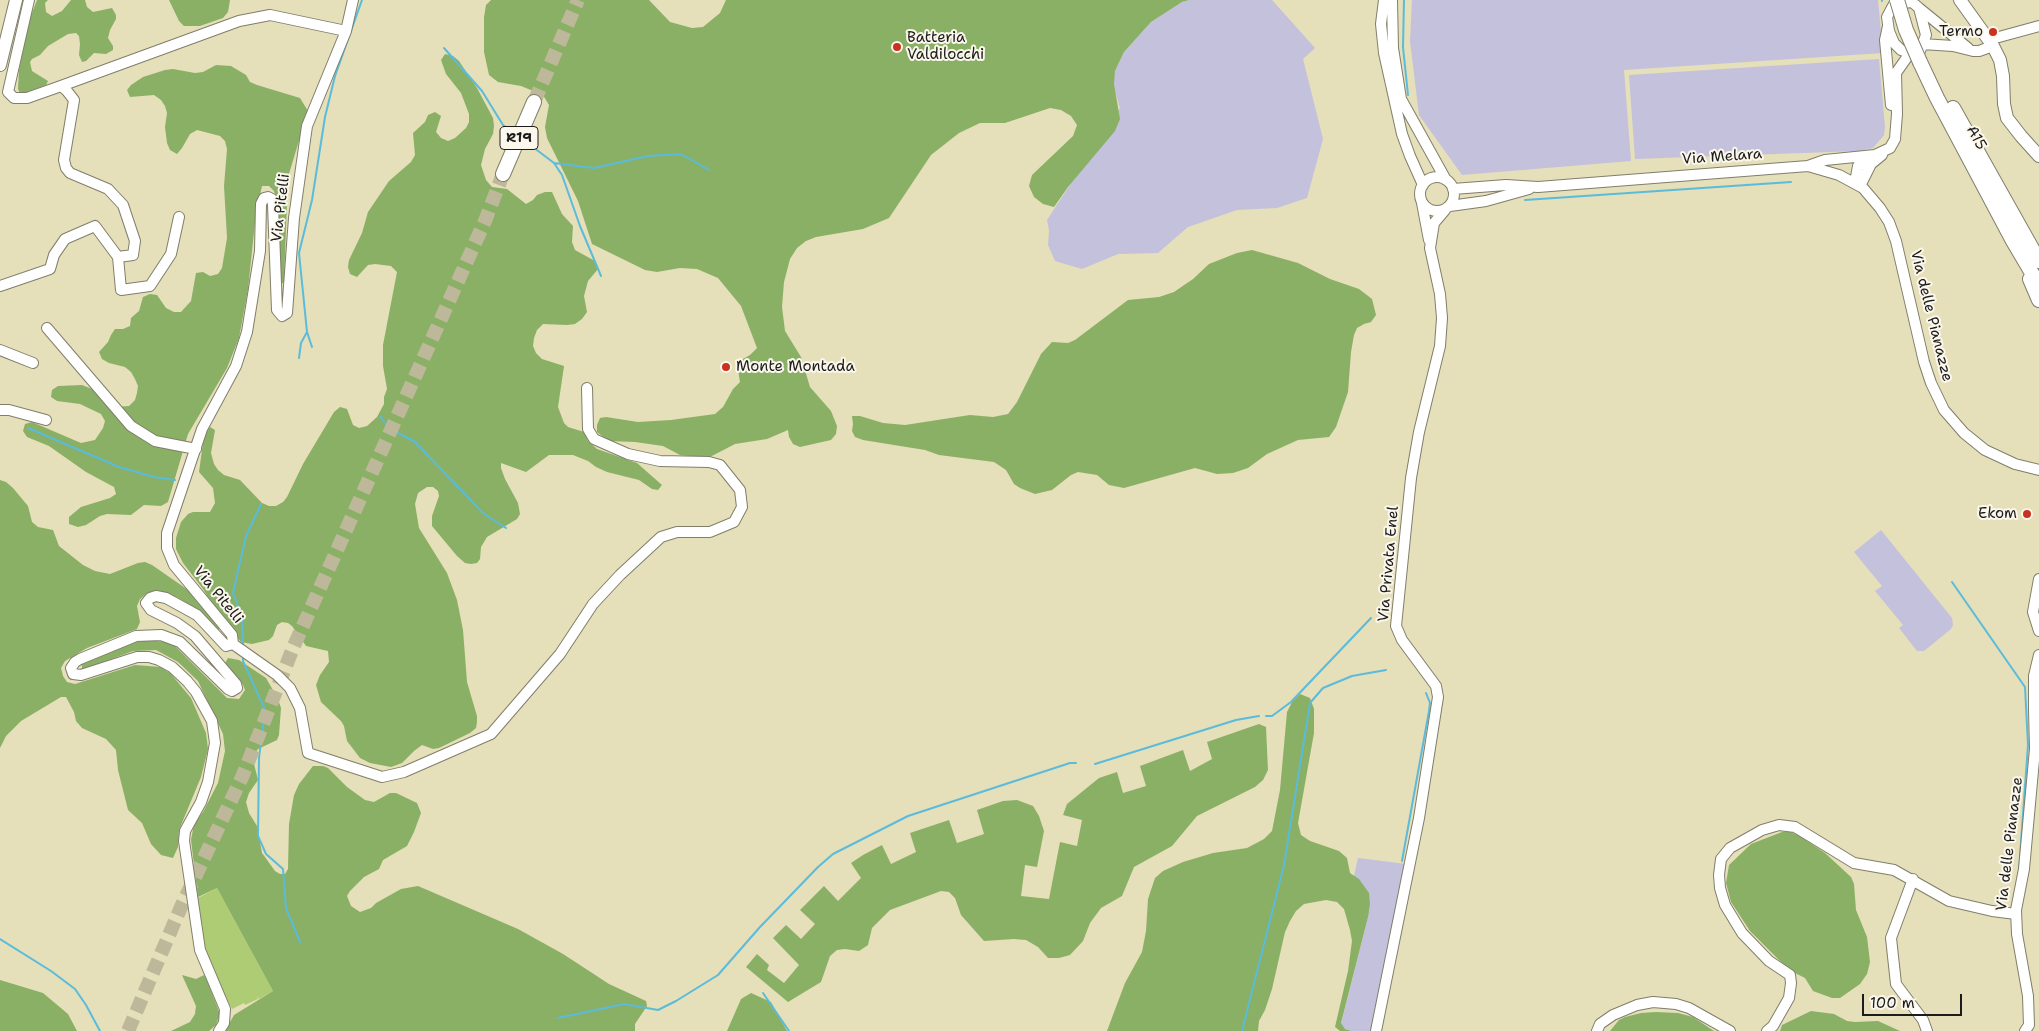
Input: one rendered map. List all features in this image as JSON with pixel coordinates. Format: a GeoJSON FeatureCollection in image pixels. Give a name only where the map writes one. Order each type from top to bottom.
{"type":"FeatureCollection","features":[{"type":"Feature","properties":{"kind":"highway","name":"A15"},"geometry":{"type":"LineString","coordinates":[[1905,2],[1906,30],[1919,58],[2039,260]]}},
{"type":"Feature","properties":{"kind":"highway","name":"A15"},"geometry":{"type":"LineString","coordinates":[[1940,96],[2013,241],[2039,285]]}},
{"type":"Feature","properties":{"kind":"highway","name":"R19"},"geometry":{"type":"LineString","coordinates":[[503,174],[534,102]]}},
{"type":"Feature","properties":{"kind":"highway"},"geometry":{"type":"LineString","coordinates":[[2013,241],[2039,300]]}},
{"type":"Feature","properties":{"kind":"main road"},"geometry":{"type":"LineString","coordinates":[[0,66],[16,0]]}},
{"type":"Feature","properties":{"kind":"main road"},"geometry":{"type":"LineString","coordinates":[[1960,0],[1991,43],[2002,68],[2004,104],[2007,118],[2039,156]]}},
{"type":"Feature","properties":{"kind":"street"},"geometry":{"type":"LineString","coordinates":[[29,0],[8,92],[14,98],[26,98],[239,21],[270,15],[346,31]]}},
{"type":"Feature","properties":{"kind":"street","name":"Via Pitelli"},"geometry":{"type":"LineString","coordinates":[[219,1031],[224,1023],[225,1009],[200,950],[184,841],[185,831],[208,782],[215,743],[212,721],[196,692],[187,681],[172,667],[159,660],[149,657],[137,657],[81,675],[73,674],[71,668],[80,659],[136,636],[161,635],[180,642],[228,689],[235,690],[236,684],[195,636],[177,623],[151,610],[146,601],[156,596],[166,598],[197,615],[223,644],[228,647],[233,644],[232,635],[174,565],[167,548],[167,533],[202,429],[236,366],[247,332],[260,250],[261,204],[264,198],[268,197],[272,199],[273,204],[277,310],[282,316],[287,313],[294,218],[307,126],[346,31],[353,0]]}},
{"type":"Feature","properties":{"kind":"street"},"geometry":{"type":"LineString","coordinates":[[1384,0],[1381,24],[1384,53],[1402,134],[1423,185],[1420,196],[1430,248]]}},
{"type":"Feature","properties":{"kind":"street"},"geometry":{"type":"LineString","coordinates":[[1392,0],[1393,48],[1401,99],[1446,180],[1454,189],[1454,198],[1447,208]]}},
{"type":"Feature","properties":{"kind":"street"},"geometry":{"type":"LineString","coordinates":[[1905,2],[1973,51]]}},
{"type":"Feature","properties":{"kind":"street"},"geometry":{"type":"LineString","coordinates":[[1905,2],[1887,17],[1888,25],[1894,43],[1902,50],[1919,58]]}},
{"type":"Feature","properties":{"kind":"street"},"geometry":{"type":"LineString","coordinates":[[1858,185],[1871,164],[1893,144],[1896,134],[1897,114],[1896,73],[1919,58],[1926,35],[1905,2]]}},
{"type":"Feature","properties":{"kind":"street"},"geometry":{"type":"LineString","coordinates":[[1888,25],[1885,40],[1889,94],[1896,134]]}},
{"type":"Feature","properties":{"kind":"street"},"geometry":{"type":"LineString","coordinates":[[1922,44],[1954,46],[1979,51],[1991,43],[2039,26]]}},
{"type":"Feature","properties":{"kind":"street"},"geometry":{"type":"LineString","coordinates":[[61,86],[74,100],[64,160],[66,168],[70,173],[108,189],[123,205],[135,241],[133,255],[118,257]]}},
{"type":"Feature","properties":{"kind":"street","name":"Via Melara"},"geometry":{"type":"LineString","coordinates":[[1538,187],[1808,166],[1825,160],[1876,155],[1886,151]]}},
{"type":"Feature","properties":{"kind":"street"},"geometry":{"type":"LineString","coordinates":[[1858,185],[1856,177],[1858,166],[1876,155]]}},
{"type":"Feature","properties":{"kind":"street","name":"Via delle Pianazze"},"geometry":{"type":"LineString","coordinates":[[1808,166],[1839,175],[1858,185],[1880,208],[1894,235],[1930,384],[1944,410],[1964,433],[1985,450],[2003,459],[2038,470]]}},
{"type":"Feature","properties":{"kind":"street"},"geometry":{"type":"LineString","coordinates":[[1423,185],[1434,178],[1446,180]]}},
{"type":"Feature","properties":{"kind":"street"},"geometry":{"type":"LineString","coordinates":[[1454,189],[1506,185],[1538,187]]}},
{"type":"Feature","properties":{"kind":"street"},"geometry":{"type":"LineString","coordinates":[[1422,202],[1426,207],[1438,212],[1447,208],[1486,201],[1538,187]]}},
{"type":"Feature","properties":{"kind":"street","name":"Via Privata Enel"},"geometry":{"type":"LineString","coordinates":[[1376,1031],[1419,818],[1438,696],[1436,686],[1402,640],[1396,626],[1412,478],[1419,432],[1441,336],[1440,294],[1430,248],[1434,223],[1447,208]]}},
{"type":"Feature","properties":{"kind":"street"},"geometry":{"type":"LineString","coordinates":[[0,286],[50,269],[54,255],[64,239],[96,226],[118,257],[121,290],[150,286],[171,254],[179,217]]}},
{"type":"Feature","properties":{"kind":"street"},"geometry":{"type":"LineString","coordinates":[[47,328],[131,426],[155,441],[196,449]]}},
{"type":"Feature","properties":{"kind":"street"},"geometry":{"type":"LineString","coordinates":[[0,350],[33,363]]}},
{"type":"Feature","properties":{"kind":"street"},"geometry":{"type":"LineString","coordinates":[[233,644],[277,675],[290,688],[300,708],[308,753],[382,778],[404,772],[491,734],[560,654],[593,604],[620,575],[661,537],[677,532],[710,532],[734,522],[742,507],[740,490],[720,465],[709,462],[660,461],[628,454],[594,439],[588,429],[587,388]]}},
{"type":"Feature","properties":{"kind":"street"},"geometry":{"type":"LineString","coordinates":[[0,410],[9,410],[46,420]]}},
{"type":"Feature","properties":{"kind":"street"},"geometry":{"type":"LineString","coordinates":[[2039,579],[2033,612],[2039,631]]}},
{"type":"Feature","properties":{"kind":"street","name":"Via delle Pianazze"},"geometry":{"type":"LineString","coordinates":[[2026,1031],[2029,1025],[2028,996],[2016,934],[2016,914],[2024,869],[2037,749],[2034,676],[2039,655]]}},
{"type":"Feature","properties":{"kind":"street"},"geometry":{"type":"LineString","coordinates":[[1767,1031],[1773,1026],[1788,998],[1791,983],[1790,975],[1769,962],[1742,933],[1725,905],[1720,888],[1719,875],[1722,859],[1730,848],[1762,830],[1778,824],[1795,827],[1854,863],[1894,870],[1949,901],[1992,912],[2016,914]]}},
{"type":"Feature","properties":{"kind":"street"},"geometry":{"type":"LineString","coordinates":[[1913,880],[1891,938],[1896,984],[1923,1020],[1926,1031]]}},
{"type":"Feature","properties":{"kind":"street"},"geometry":{"type":"LineString","coordinates":[[1597,1031],[1600,1024],[1612,1015],[1637,1004],[1653,1002],[1676,1004],[1689,1008],[1730,1031]]}},
{"type":"Feature","properties":{"kind":"shaded area"},"geometry":{"type":"Polygon","coordinates":[[[1189,0],[1272,0],[1315,48],[1303,59],[1323,139],[1307,198],[1277,208],[1237,210],[1188,227],[1158,253],[1118,254],[1082,269],[1055,261],[1048,245],[1049,230],[1047,220],[1120,108],[1113,84],[1115,71],[1124,52],[1151,22],[1182,2],[1189,0]]]}},
{"type":"Feature","properties":{"kind":"shaded area"},"geometry":{"type":"Polygon","coordinates":[[[1412,0],[1878,0],[1883,53],[1624,70],[1631,161],[1462,175],[1419,115],[1410,41],[1412,0]]]}},
{"type":"Feature","properties":{"kind":"shaded area"},"geometry":{"type":"Polygon","coordinates":[[[1879,59],[1885,127],[1884,135],[1873,148],[1859,151],[1635,159],[1629,75],[1879,59]]]}},
{"type":"Feature","properties":{"kind":"shaded area"},"geometry":{"type":"Polygon","coordinates":[[[1881,530],[1952,618],[1953,625],[1951,629],[1924,651],[1917,651],[1899,628],[1903,625],[1875,591],[1882,586],[1854,552],[1881,530]]]}},
{"type":"Feature","properties":{"kind":"shaded area"},"geometry":{"type":"Polygon","coordinates":[[[1358,858],[1406,864],[1375,1031],[1351,1031],[1345,1029],[1341,1024],[1368,917],[1359,880],[1354,876],[1358,858]]]}},
{"type":"Feature","properties":{"kind":"green space"},"geometry":{"type":"Polygon","coordinates":[[[37,0],[48,0],[45,3],[46,12],[52,16],[62,11],[71,0],[85,0],[87,7],[93,12],[112,8],[116,19],[108,38],[113,46],[113,50],[106,54],[94,53],[86,61],[82,62],[79,55],[79,36],[76,33],[68,34],[48,46],[30,62],[32,71],[48,81],[46,85],[20,93],[18,89],[19,70],[30,18],[37,0]]]}},
{"type":"Feature","properties":{"kind":"green space"},"geometry":{"type":"Polygon","coordinates":[[[169,0],[230,0],[228,12],[223,18],[200,26],[184,26],[179,21],[169,0]]]}},
{"type":"Feature","properties":{"kind":"green space"},"geometry":{"type":"Polygon","coordinates":[[[491,0],[649,0],[670,22],[692,28],[703,27],[720,13],[726,0],[1189,0],[1182,2],[1151,22],[1124,52],[1115,71],[1114,84],[1120,119],[1115,131],[1068,187],[1054,207],[1043,204],[1034,197],[1029,186],[1032,175],[1073,136],[1077,125],[1071,116],[1061,110],[1050,108],[1005,123],[980,123],[959,133],[931,155],[889,218],[863,229],[816,237],[806,241],[797,248],[790,259],[784,282],[782,307],[785,331],[801,357],[810,387],[831,411],[837,426],[836,434],[831,440],[800,447],[793,444],[788,430],[767,439],[735,444],[708,458],[680,455],[663,446],[609,441],[597,432],[597,425],[600,418],[606,417],[638,422],[715,414],[723,407],[733,389],[740,382],[738,370],[741,360],[757,348],[741,306],[718,278],[697,269],[680,268],[657,272],[645,270],[592,244],[578,201],[547,138],[545,127],[549,105],[543,95],[521,86],[498,82],[489,75],[484,52],[484,17],[486,5],[491,0]]]}},
{"type":"Feature","properties":{"kind":"green space"},"geometry":{"type":"Polygon","coordinates":[[[445,54],[453,56],[459,61],[477,88],[493,118],[493,134],[485,149],[481,165],[486,180],[492,187],[507,189],[526,204],[537,195],[552,192],[562,214],[573,226],[572,242],[575,250],[595,261],[598,269],[588,281],[584,296],[587,312],[582,319],[575,324],[543,324],[537,330],[534,338],[533,346],[536,353],[542,359],[564,366],[558,407],[564,423],[568,427],[584,432],[588,441],[597,449],[637,463],[662,485],[658,490],[652,489],[639,480],[607,472],[573,455],[549,455],[526,472],[501,463],[505,479],[518,503],[520,514],[517,519],[487,537],[481,547],[480,559],[477,563],[471,564],[465,563],[457,556],[432,526],[432,516],[439,496],[438,491],[433,487],[427,487],[418,493],[415,504],[419,528],[447,573],[457,600],[463,630],[467,682],[477,722],[476,728],[470,733],[439,748],[433,749],[422,745],[402,763],[391,767],[370,763],[360,758],[347,741],[341,721],[321,702],[316,685],[329,662],[328,651],[306,646],[292,626],[282,622],[277,625],[273,636],[269,640],[252,644],[241,642],[217,613],[203,589],[183,563],[176,549],[176,538],[181,522],[188,514],[193,512],[210,512],[215,503],[213,488],[199,472],[204,435],[210,427],[215,430],[211,453],[218,470],[224,475],[240,480],[262,503],[276,506],[287,497],[303,464],[334,412],[340,407],[347,409],[353,425],[359,428],[367,426],[377,417],[384,404],[387,389],[383,366],[383,345],[397,272],[391,266],[375,264],[368,265],[357,277],[350,274],[349,260],[362,233],[368,212],[389,181],[411,162],[415,155],[413,133],[425,122],[428,115],[435,112],[441,116],[436,132],[441,138],[448,141],[455,138],[466,128],[469,122],[469,114],[461,93],[446,74],[441,60],[445,54]]]}},
{"type":"Feature","properties":{"kind":"green space"},"geometry":{"type":"Polygon","coordinates":[[[216,65],[231,66],[246,75],[250,82],[300,98],[308,111],[288,177],[284,282],[280,285],[278,207],[274,191],[269,186],[262,186],[256,213],[248,289],[239,338],[227,368],[188,434],[168,502],[161,506],[144,505],[131,515],[107,514],[78,527],[69,524],[69,517],[81,507],[110,498],[116,494],[114,487],[86,472],[49,446],[27,437],[23,431],[25,424],[32,422],[81,443],[95,440],[105,421],[101,414],[80,404],[57,401],[51,397],[52,390],[58,386],[82,385],[97,391],[115,407],[129,406],[135,400],[137,393],[138,386],[135,379],[125,367],[102,359],[99,352],[108,342],[115,329],[123,329],[130,326],[131,318],[139,311],[143,297],[150,294],[157,295],[166,308],[174,312],[181,312],[191,301],[196,273],[203,272],[210,276],[218,274],[222,268],[227,238],[224,186],[227,149],[225,141],[220,136],[197,130],[190,134],[177,154],[170,150],[167,143],[165,127],[167,113],[161,100],[154,95],[130,97],[127,90],[143,77],[165,70],[173,69],[195,73],[203,72],[216,65]]]}},
{"type":"Feature","properties":{"kind":"green space"},"geometry":{"type":"Polygon","coordinates":[[[1252,250],[1298,263],[1330,279],[1359,289],[1372,299],[1376,315],[1371,322],[1357,328],[1354,335],[1348,392],[1336,427],[1329,437],[1298,440],[1267,454],[1248,468],[1233,473],[1217,474],[1195,468],[1124,488],[1109,485],[1097,475],[1078,472],[1071,475],[1052,490],[1035,494],[1014,484],[1006,470],[994,462],[939,455],[925,450],[863,440],[855,437],[852,431],[852,416],[860,416],[883,423],[905,425],[970,415],[993,417],[1008,414],[1017,402],[1041,354],[1052,342],[1068,343],[1075,340],[1128,300],[1159,297],[1174,292],[1193,279],[1209,264],[1237,253],[1252,250]]]}},
{"type":"Feature","properties":{"kind":"green space"},"geometry":{"type":"Polygon","coordinates":[[[0,480],[13,488],[28,506],[32,522],[38,527],[53,530],[59,546],[83,565],[95,571],[110,574],[138,563],[145,562],[152,565],[188,590],[220,627],[218,631],[215,629],[193,607],[177,597],[154,592],[147,593],[140,599],[137,606],[140,622],[137,629],[87,648],[65,661],[61,668],[67,682],[75,684],[135,665],[161,667],[171,674],[191,698],[206,733],[208,749],[201,777],[179,830],[178,847],[173,858],[161,855],[151,844],[142,823],[128,810],[118,770],[116,750],[106,739],[82,728],[76,721],[74,712],[66,697],[61,697],[21,721],[6,736],[0,748],[0,480]]]}},
{"type":"Feature","properties":{"kind":"green space"},"geometry":{"type":"Polygon","coordinates":[[[150,640],[172,643],[227,698],[239,699],[245,690],[225,663],[228,658],[239,660],[266,678],[277,697],[281,708],[279,735],[277,740],[258,749],[255,753],[254,764],[258,780],[249,793],[246,802],[249,813],[257,826],[262,853],[275,871],[285,874],[288,869],[289,824],[294,795],[299,784],[313,766],[328,768],[347,787],[365,800],[374,802],[390,793],[396,793],[417,803],[421,813],[414,832],[407,846],[383,860],[379,869],[364,877],[350,891],[347,896],[351,906],[360,912],[371,908],[376,903],[401,889],[418,886],[518,929],[563,954],[609,984],[646,1001],[647,1006],[635,1024],[635,1031],[225,1031],[234,1015],[273,991],[217,888],[198,897],[191,840],[194,824],[203,812],[218,783],[225,751],[223,734],[198,681],[178,662],[156,650],[133,651],[82,670],[82,664],[128,643],[150,640]]]}},
{"type":"Feature","properties":{"kind":"green space"},"geometry":{"type":"Polygon","coordinates":[[[1300,694],[1310,698],[1314,709],[1314,733],[1298,823],[1301,835],[1310,841],[1339,851],[1347,858],[1350,873],[1359,879],[1369,893],[1368,917],[1341,1023],[1345,1029],[1351,1031],[1340,1031],[1335,1027],[1348,971],[1352,941],[1350,930],[1344,909],[1337,902],[1326,900],[1304,904],[1296,911],[1290,921],[1285,932],[1272,989],[1259,1021],[1258,1031],[1107,1031],[1125,983],[1142,952],[1146,931],[1148,899],[1155,878],[1163,871],[1183,862],[1213,853],[1247,848],[1264,839],[1272,831],[1280,790],[1287,712],[1292,702],[1300,694]]]}},
{"type":"Feature","properties":{"kind":"green space"},"geometry":{"type":"Polygon","coordinates":[[[1259,724],[1266,727],[1268,770],[1263,780],[1255,787],[1197,816],[1172,846],[1134,867],[1122,896],[1101,908],[1090,923],[1083,941],[1070,955],[1048,958],[1038,947],[1026,940],[984,941],[961,915],[955,898],[949,892],[941,891],[890,910],[872,928],[868,945],[859,951],[837,950],[830,956],[821,982],[788,1002],[746,967],[757,954],[769,965],[767,970],[784,983],[799,965],[773,938],[786,925],[801,939],[815,924],[800,910],[824,886],[838,901],[861,878],[851,863],[882,845],[891,864],[916,852],[910,833],[949,820],[957,843],[984,834],[977,810],[1003,801],[1017,800],[1033,806],[1039,816],[1044,831],[1037,867],[1025,865],[1021,896],[1049,899],[1060,842],[1077,846],[1082,820],[1063,815],[1067,804],[1099,778],[1117,772],[1123,793],[1146,786],[1140,766],[1183,750],[1190,771],[1212,759],[1207,742],[1259,724]]]}},
{"type":"Feature","properties":{"kind":"green space"},"geometry":{"type":"Polygon","coordinates":[[[1782,832],[1798,835],[1825,853],[1851,877],[1854,884],[1856,910],[1867,937],[1870,962],[1867,974],[1860,984],[1840,998],[1832,998],[1813,991],[1805,978],[1780,961],[1750,931],[1731,902],[1726,883],[1729,865],[1751,844],[1782,832]]]}},
{"type":"Feature","properties":{"kind":"green space"},"geometry":{"type":"Polygon","coordinates":[[[217,888],[273,991],[259,999],[257,996],[258,999],[232,1009],[206,958],[200,925],[198,898],[217,888]]]}},
{"type":"Feature","properties":{"kind":"green space"},"geometry":{"type":"Polygon","coordinates":[[[182,975],[196,979],[204,975],[206,978],[220,1014],[216,1025],[209,1031],[171,1031],[190,1022],[195,1014],[196,1006],[182,975]]]}},
{"type":"Feature","properties":{"kind":"green space"},"geometry":{"type":"Polygon","coordinates":[[[0,980],[43,993],[68,1014],[77,1031],[0,1031],[0,980]]]}},
{"type":"Feature","properties":{"kind":"green space"},"geometry":{"type":"Polygon","coordinates":[[[751,993],[771,1002],[787,1031],[727,1031],[741,999],[751,993]]]}},
{"type":"Feature","properties":{"kind":"green space"},"geometry":{"type":"Polygon","coordinates":[[[1811,1011],[1834,1014],[1847,1021],[1878,1021],[1900,1031],[1780,1031],[1782,1025],[1811,1011]]]}},
{"type":"Feature","properties":{"kind":"green space"},"geometry":{"type":"Polygon","coordinates":[[[1656,1012],[1678,1013],[1693,1017],[1714,1031],[1610,1031],[1619,1020],[1625,1017],[1656,1012]]]}},
{"type":"Feature","properties":{"kind":"waterway"},"geometry":{"type":"LineString","coordinates":[[312,347],[307,332],[299,253],[312,200],[325,117],[335,76],[362,0]]}},
{"type":"Feature","properties":{"kind":"waterway"},"geometry":{"type":"LineString","coordinates":[[1404,0],[1403,47],[1408,95]]}},
{"type":"Feature","properties":{"kind":"waterway"},"geometry":{"type":"LineString","coordinates":[[444,48],[482,91],[503,125],[513,132]]}},
{"type":"Feature","properties":{"kind":"waterway"},"geometry":{"type":"LineString","coordinates":[[525,141],[554,163],[562,175],[580,226],[601,276]]}},
{"type":"Feature","properties":{"kind":"waterway"},"geometry":{"type":"LineString","coordinates":[[554,163],[594,168],[648,156],[681,154],[709,170]]}},
{"type":"Feature","properties":{"kind":"waterway"},"geometry":{"type":"LineString","coordinates":[[1525,200],[1791,182]]}},
{"type":"Feature","properties":{"kind":"waterway"},"geometry":{"type":"LineString","coordinates":[[299,358],[301,343],[307,332]]}},
{"type":"Feature","properties":{"kind":"waterway"},"geometry":{"type":"LineString","coordinates":[[380,416],[388,428],[414,441],[484,514],[506,528]]}},
{"type":"Feature","properties":{"kind":"waterway"},"geometry":{"type":"LineString","coordinates":[[28,428],[119,467],[154,477],[175,480]]}},
{"type":"Feature","properties":{"kind":"waterway"},"geometry":{"type":"LineString","coordinates":[[243,645],[242,616],[233,593],[246,536],[261,504]]}},
{"type":"Feature","properties":{"kind":"waterway"},"geometry":{"type":"LineString","coordinates":[[1952,582],[2025,687],[2028,745],[2019,870]]}},
{"type":"Feature","properties":{"kind":"waterway"},"geometry":{"type":"LineString","coordinates":[[1266,716],[1272,716],[1291,702],[1371,618]]}},
{"type":"Feature","properties":{"kind":"waterway"},"geometry":{"type":"LineString","coordinates":[[243,657],[243,661],[265,710],[259,758],[258,836],[266,854],[283,869],[286,908],[300,942]]}},
{"type":"Feature","properties":{"kind":"waterway"},"geometry":{"type":"LineString","coordinates":[[1242,1031],[1284,865],[1310,703],[1323,688],[1352,676],[1386,670]]}},
{"type":"Feature","properties":{"kind":"waterway"},"geometry":{"type":"LineString","coordinates":[[1402,861],[1429,711],[1430,703],[1426,693]]}},
{"type":"Feature","properties":{"kind":"waterway"},"geometry":{"type":"LineString","coordinates":[[1095,764],[1236,720],[1259,716]]}},
{"type":"Feature","properties":{"kind":"waterway"},"geometry":{"type":"LineString","coordinates":[[558,1018],[624,1004],[658,1010],[718,975],[760,927],[833,854],[908,816],[1070,763],[1076,763]]}},
{"type":"Feature","properties":{"kind":"waterway"},"geometry":{"type":"LineString","coordinates":[[0,939],[51,971],[75,989],[100,1031]]}},
{"type":"Feature","properties":{"kind":"waterway"},"geometry":{"type":"LineString","coordinates":[[763,993],[789,1031]]}},
{"type":"Feature","properties":{"kind":"tunnel"},"geometry":{"type":"LineString","coordinates":[[534,102],[578,0]]}},
{"type":"Feature","properties":{"kind":"tunnel"},"geometry":{"type":"LineString","coordinates":[[128,1031],[181,907],[243,775],[293,648],[485,221],[503,174]]}},
{"type":"Feature","properties":{"kind":"place","name":"Termo"},"geometry":{"type":"Point","coordinates":[1993,32]}},
{"type":"Feature","properties":{"kind":"place","name":"Batteria Valdilocchi"},"geometry":{"type":"Point","coordinates":[897,47]}},
{"type":"Feature","properties":{"kind":"place","name":"Monte Montada"},"geometry":{"type":"Point","coordinates":[726,367]}},
{"type":"Feature","properties":{"kind":"place","name":"Ekom"},"geometry":{"type":"Point","coordinates":[2027,514]}}]}
